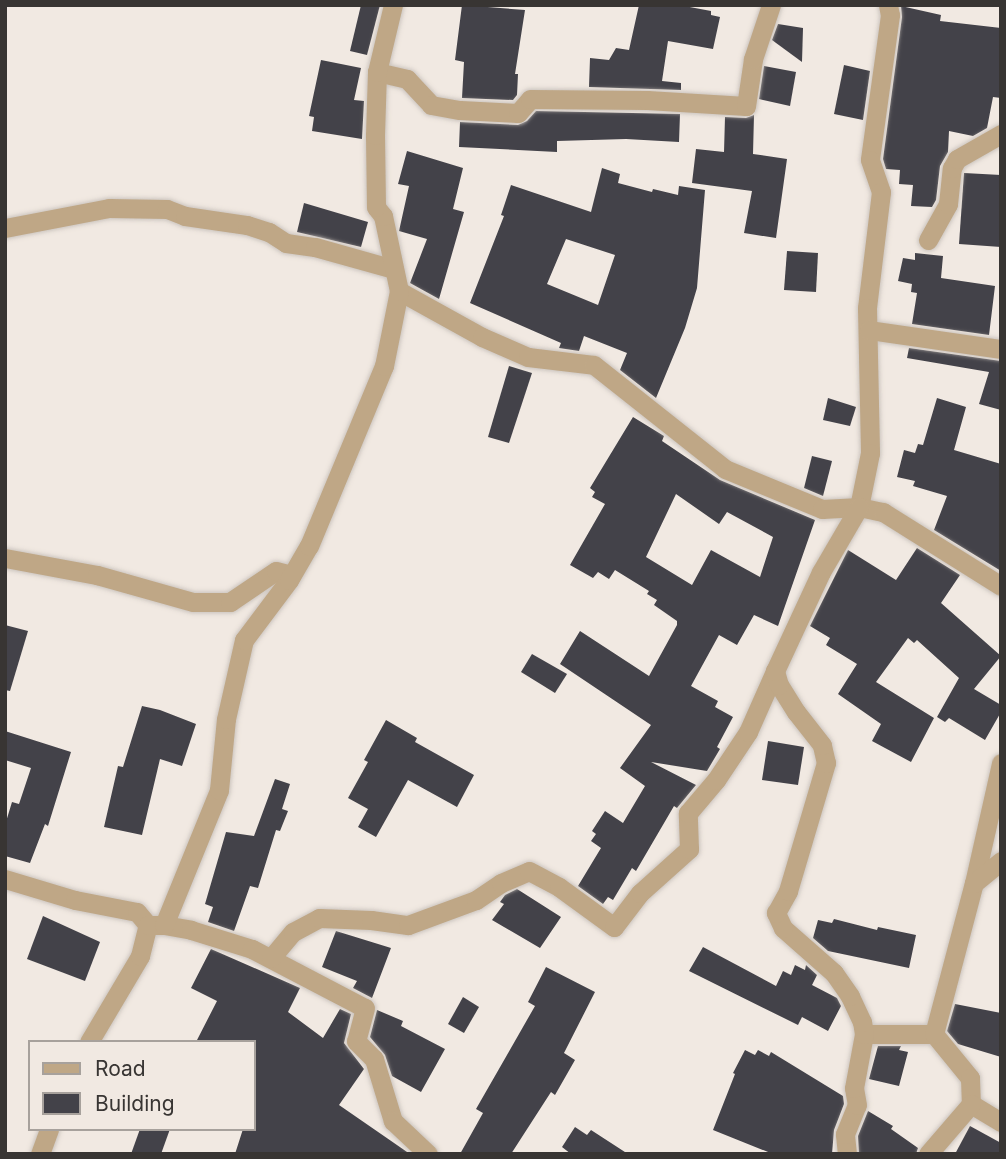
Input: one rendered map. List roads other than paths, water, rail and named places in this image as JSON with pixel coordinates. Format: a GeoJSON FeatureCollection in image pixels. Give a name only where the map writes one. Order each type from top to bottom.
{"type":"FeatureCollection","features":[{"type":"Feature","properties":{"kind":"street"},"geometry":{"type":"LineString","coordinates":[[90,1040],[156,925],[219,790],[226,719],[244,640],[292,575],[309,546],[384,366],[398,291],[383,216],[376,207],[377,72],[393,5]]}},
{"type":"Feature","properties":{"kind":"street"},"geometry":{"type":"LineString","coordinates":[[377,72],[407,79],[431,105],[460,110],[518,113],[530,99],[647,100],[746,106],[754,59],[771,5]]}},
{"type":"Feature","properties":{"kind":"street"},"geometry":{"type":"LineString","coordinates":[[271,958],[293,932],[318,918],[408,925],[476,900],[501,883],[529,872],[559,887],[614,927],[640,893],[689,849],[688,813],[716,780],[748,732],[821,572],[859,507],[870,453],[867,308],[881,192],[870,159],[890,15],[888,5]]}},
{"type":"Feature","properties":{"kind":"street"},"geometry":{"type":"LineString","coordinates":[[929,240],[948,204],[952,167],[957,159],[1001,134]]}},
{"type":"Feature","properties":{"kind":"street"},"geometry":{"type":"LineString","coordinates":[[5,228],[109,208],[167,209],[185,216],[247,225],[269,232],[286,243],[315,247],[394,269]]}},
{"type":"Feature","properties":{"kind":"street"},"geometry":{"type":"LineString","coordinates":[[398,291],[470,331],[528,357],[594,365],[725,469],[822,509],[859,507],[883,512],[1001,586]]}},
{"type":"Feature","properties":{"kind":"street"},"geometry":{"type":"LineString","coordinates":[[869,330],[1001,349]]}},
{"type":"Feature","properties":{"kind":"street"},"geometry":{"type":"LineString","coordinates":[[5,558],[97,575],[193,602],[230,602],[276,571],[292,575]]}},
{"type":"Feature","properties":{"kind":"street"},"geometry":{"type":"LineString","coordinates":[[775,671],[779,685],[796,712],[822,745],[826,763],[788,891],[776,913],[783,928],[834,973],[855,1006],[863,1034],[853,1088],[857,1105],[845,1134],[847,1154]]}},
{"type":"Feature","properties":{"kind":"street"},"geometry":{"type":"LineString","coordinates":[[934,1034],[974,883],[1001,763]]}},
{"type":"Feature","properties":{"kind":"street"},"geometry":{"type":"LineString","coordinates":[[974,883],[1001,861]]}},
{"type":"Feature","properties":{"kind":"street"},"geometry":{"type":"LineString","coordinates":[[5,879],[75,900],[137,912],[156,925],[191,930],[271,958],[365,1008],[356,1041],[373,1059],[393,1121],[428,1154]]}},
{"type":"Feature","properties":{"kind":"street"},"geometry":{"type":"LineString","coordinates":[[863,1034],[934,1034]]}},
{"type":"Feature","properties":{"kind":"street"},"geometry":{"type":"LineString","coordinates":[[928,1154],[971,1104],[970,1078],[934,1034]]}},
{"type":"Feature","properties":{"kind":"street"},"geometry":{"type":"LineString","coordinates":[[971,1104],[1001,1122]]}},
{"type":"Feature","properties":{"kind":"street"},"geometry":{"type":"LineString","coordinates":[[40,1154],[48,1131]]}}]}
